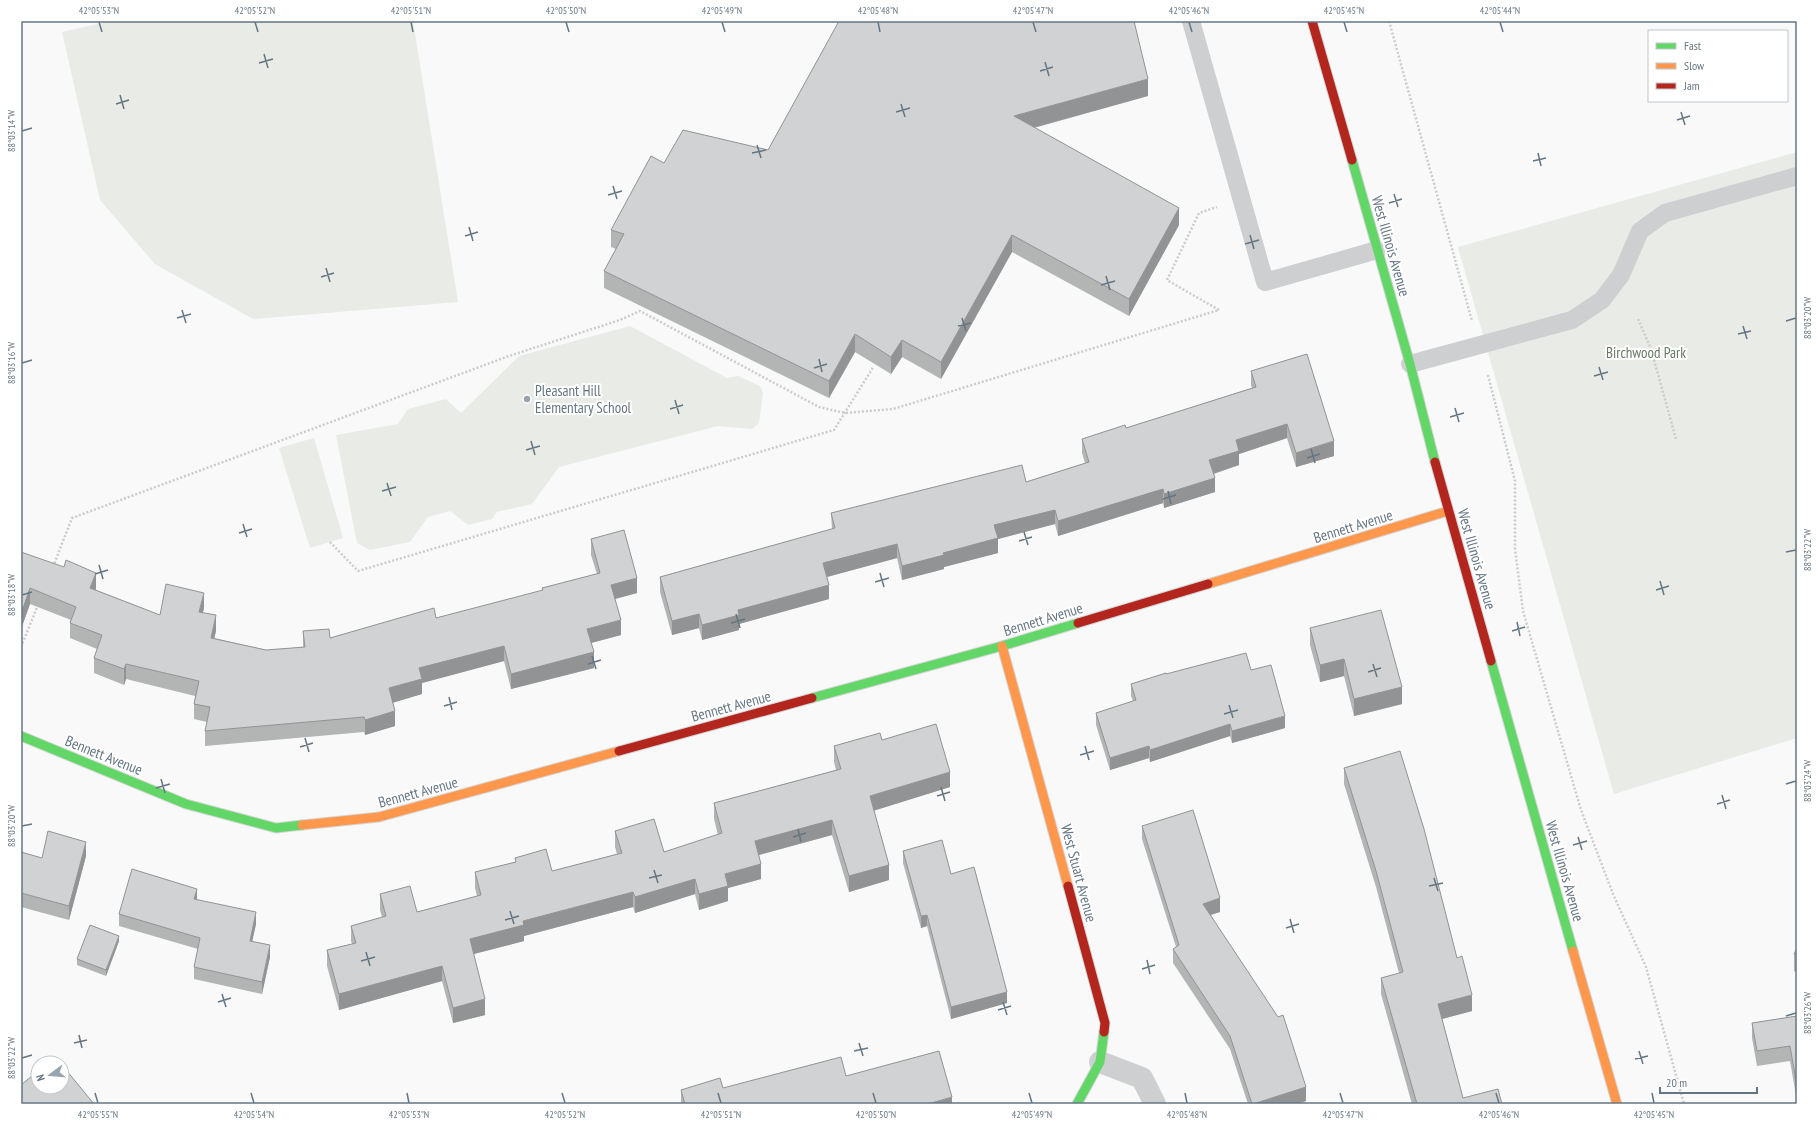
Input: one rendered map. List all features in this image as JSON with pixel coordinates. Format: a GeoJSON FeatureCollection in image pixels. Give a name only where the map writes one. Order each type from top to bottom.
{"type":"FeatureCollection","features":[{"type":"Feature","properties":{"kind":"street","name":"West Illinois Avenue"},"geometry":{"type":"LineString","coordinates":[[1312,21],[1410,364],[1448,511],[1617,1104]]}},
{"type":"Feature","properties":{"kind":"street","name":"Bennett Avenue"},"geometry":{"type":"LineString","coordinates":[[21,736],[186,804],[276,828],[379,817],[1002,646],[1448,511]]}},
{"type":"Feature","properties":{"kind":"street","name":"West Stuart Avenue"},"geometry":{"type":"LineString","coordinates":[[1002,646],[1105,1023],[1100,1062],[1077,1104]]}},
{"type":"Feature","properties":{"kind":"street"},"geometry":{"type":"LineString","coordinates":[[1100,1062],[1142,1078],[1155,1104]]}},
{"type":"Feature","properties":{"kind":"lane"},"geometry":{"type":"LineString","coordinates":[[1191,21],[1265,282],[1377,250]]}},
{"type":"Feature","properties":{"kind":"lane"},"geometry":{"type":"LineString","coordinates":[[1410,364],[1572,320],[1602,300],[1622,274],[1640,231],[1665,213],[1797,176]]}},
{"type":"Feature","properties":{"kind":"path"},"geometry":{"type":"LineString","coordinates":[[1389,21],[1473,324]]}},
{"type":"Feature","properties":{"kind":"path"},"geometry":{"type":"LineString","coordinates":[[52,568],[72,518],[509,356],[620,320],[640,311],[819,407],[845,413],[893,410],[1219,310],[1166,280],[1199,213],[1242,199]]}},
{"type":"Feature","properties":{"kind":"path"},"geometry":{"type":"LineString","coordinates":[[1638,319],[1651,349],[1676,439]]}},
{"type":"Feature","properties":{"kind":"path"},"geometry":{"type":"LineString","coordinates":[[330,542],[358,571],[834,430],[874,366]]}},
{"type":"Feature","properties":{"kind":"path"},"geometry":{"type":"LineString","coordinates":[[1488,375],[1515,481],[1515,549],[1523,611],[1581,810],[1613,894],[1646,967],[1684,1104]]}},
{"type":"Feature","properties":{"kind":"path"},"geometry":{"type":"LineString","coordinates":[[21,647],[38,604]]}},
{"type":"Feature","properties":{"kind":"green space"},"geometry":{"type":"Polygon","coordinates":[[[111,21],[413,21],[458,302],[253,319],[155,264],[100,200],[62,32],[111,21]]]}},
{"type":"Feature","properties":{"kind":"green space","name":"Birchwood Park"},"geometry":{"type":"Polygon","coordinates":[[[1797,152],[1797,738],[1614,794],[1458,247],[1797,152]]]}},
{"type":"Feature","properties":{"kind":"green space"},"geometry":{"type":"Polygon","coordinates":[[[630,326],[727,378],[738,376],[760,386],[763,393],[759,423],[752,429],[718,426],[559,467],[532,504],[497,512],[492,519],[468,525],[450,511],[428,517],[410,542],[370,550],[357,543],[336,435],[398,424],[408,409],[446,399],[461,413],[519,356],[630,326]]]}},
{"type":"Feature","properties":{"kind":"green space"},"geometry":{"type":"Polygon","coordinates":[[[314,438],[343,538],[310,548],[279,448],[314,438]]]}},
{"type":"Feature","properties":{"kind":"building"},"geometry":{"type":"Polygon","coordinates":[[[839,21],[1134,21],[1148,79],[1014,116],[1179,208],[1129,299],[1012,235],[941,362],[902,340],[891,357],[855,334],[829,381],[604,271],[624,234],[611,230],[651,156],[664,163],[683,130],[768,150],[839,21]]]}},
{"type":"Feature","properties":{"kind":"building"},"geometry":{"type":"Polygon","coordinates":[[[1307,354],[1334,441],[1296,453],[1287,424],[1236,440],[1239,451],[1209,460],[1215,478],[1164,494],[1163,489],[1058,521],[1055,510],[994,525],[998,538],[902,566],[897,544],[823,563],[829,585],[738,610],[739,615],[702,625],[699,614],[672,621],[660,577],[835,528],[831,513],[1022,465],[1026,482],[1089,462],[1082,439],[1125,425],[1126,428],[1256,387],[1251,371],[1307,354]]]}},
{"type":"Feature","properties":{"kind":"building"},"geometry":{"type":"Polygon","coordinates":[[[624,530],[637,578],[611,585],[621,620],[587,629],[594,652],[511,674],[504,646],[419,668],[422,679],[389,688],[395,711],[365,720],[364,717],[205,731],[210,707],[194,704],[199,681],[126,664],[124,669],[94,658],[102,635],[70,623],[76,607],[30,588],[21,614],[21,552],[64,567],[66,560],[96,573],[90,588],[160,615],[166,584],[204,593],[199,612],[216,615],[211,638],[266,650],[305,647],[303,631],[329,629],[330,638],[434,608],[436,618],[543,590],[542,588],[600,573],[591,539],[624,530]]]}},
{"type":"Feature","properties":{"kind":"building"},"geometry":{"type":"Polygon","coordinates":[[[1381,610],[1402,687],[1354,699],[1344,659],[1320,665],[1310,628],[1381,610]]]}},
{"type":"Feature","properties":{"kind":"building"},"geometry":{"type":"Polygon","coordinates":[[[1246,653],[1251,670],[1271,665],[1285,716],[1232,731],[1230,724],[1150,750],[1149,746],[1110,758],[1096,713],[1136,700],[1131,684],[1166,673],[1246,653]]]}},
{"type":"Feature","properties":{"kind":"building"},"geometry":{"type":"Polygon","coordinates":[[[936,724],[950,772],[870,796],[889,865],[849,876],[832,820],[755,841],[761,864],[725,874],[728,886],[699,894],[695,879],[635,897],[633,892],[523,921],[524,925],[470,939],[485,999],[453,1008],[442,966],[339,994],[327,950],[356,943],[351,926],[386,916],[380,894],[410,886],[417,912],[481,895],[475,872],[516,862],[515,858],[546,849],[552,871],[622,853],[615,831],[654,819],[664,852],[722,833],[714,803],[841,769],[834,746],[880,733],[882,740],[936,724]]]}},
{"type":"Feature","properties":{"kind":"building"},"geometry":{"type":"Polygon","coordinates":[[[1400,751],[1424,829],[1457,958],[1462,956],[1472,995],[1438,1004],[1463,1098],[1498,1089],[1502,1104],[1417,1104],[1381,978],[1403,972],[1376,871],[1344,768],[1400,751]]]}},
{"type":"Feature","properties":{"kind":"building"},"geometry":{"type":"Polygon","coordinates":[[[1193,810],[1220,898],[1203,904],[1278,1017],[1283,1015],[1306,1087],[1253,1104],[1230,1036],[1173,949],[1179,945],[1142,826],[1193,810]]]}},
{"type":"Feature","properties":{"kind":"building"},"geometry":{"type":"Polygon","coordinates":[[[48,831],[86,842],[69,906],[21,893],[21,852],[42,858],[48,831]]]}},
{"type":"Feature","properties":{"kind":"building"},"geometry":{"type":"Polygon","coordinates":[[[942,840],[951,874],[974,867],[1007,992],[951,1007],[927,915],[921,916],[903,851],[942,840]]]}},
{"type":"Feature","properties":{"kind":"building"},"geometry":{"type":"Polygon","coordinates":[[[132,869],[197,889],[194,899],[256,912],[250,941],[270,945],[262,982],[194,967],[200,938],[119,914],[132,869]]]}},
{"type":"Feature","properties":{"kind":"building"},"geometry":{"type":"Polygon","coordinates":[[[90,925],[119,936],[106,970],[77,959],[90,925]]]}},
{"type":"Feature","properties":{"kind":"building"},"geometry":{"type":"Polygon","coordinates":[[[1797,948],[1797,955],[1794,954],[1797,948]]]}},
{"type":"Feature","properties":{"kind":"building"},"geometry":{"type":"Polygon","coordinates":[[[1797,1016],[1797,1086],[1790,1046],[1757,1051],[1752,1023],[1797,1016]]]}},
{"type":"Feature","properties":{"kind":"building"},"geometry":{"type":"Polygon","coordinates":[[[939,1051],[952,1097],[928,1104],[685,1104],[681,1090],[720,1078],[723,1088],[841,1057],[846,1076],[939,1051]]]}},
{"type":"Feature","properties":{"kind":"building"},"geometry":{"type":"Polygon","coordinates":[[[70,1075],[94,1104],[21,1104],[21,1085],[30,1078],[30,1095],[70,1095],[70,1075]]]}},
{"type":"Feature","properties":{"kind":"traffic: fast"},"geometry":{"type":"LineString","coordinates":[[1352,160],[1410,364],[1435,462]]}},
{"type":"Feature","properties":{"kind":"traffic: fast"},"geometry":{"type":"LineString","coordinates":[[812,698],[1002,646],[1078,623]]}},
{"type":"Feature","properties":{"kind":"traffic: fast"},"geometry":{"type":"LineString","coordinates":[[1491,661],[1573,951]]}},
{"type":"Feature","properties":{"kind":"traffic: fast"},"geometry":{"type":"LineString","coordinates":[[21,736],[186,804],[276,828],[302,825]]}},
{"type":"Feature","properties":{"kind":"traffic: fast"},"geometry":{"type":"LineString","coordinates":[[1077,1104],[1100,1062],[1104,1032]]}},
{"type":"Feature","properties":{"kind":"traffic: slow"},"geometry":{"type":"LineString","coordinates":[[1208,584],[1448,511]]}},
{"type":"Feature","properties":{"kind":"traffic: slow"},"geometry":{"type":"LineString","coordinates":[[1002,646],[1068,886]]}},
{"type":"Feature","properties":{"kind":"traffic: slow"},"geometry":{"type":"LineString","coordinates":[[302,825],[379,817],[619,751]]}},
{"type":"Feature","properties":{"kind":"traffic: slow"},"geometry":{"type":"LineString","coordinates":[[1573,951],[1617,1104]]}},
{"type":"Feature","properties":{"kind":"traffic: jam"},"geometry":{"type":"LineString","coordinates":[[1312,21],[1352,160]]}},
{"type":"Feature","properties":{"kind":"traffic: jam"},"geometry":{"type":"LineString","coordinates":[[1435,462],[1491,661]]}},
{"type":"Feature","properties":{"kind":"traffic: jam"},"geometry":{"type":"LineString","coordinates":[[1078,623],[1208,584]]}},
{"type":"Feature","properties":{"kind":"traffic: jam"},"geometry":{"type":"LineString","coordinates":[[619,751],[812,698]]}},
{"type":"Feature","properties":{"kind":"traffic: jam"},"geometry":{"type":"LineString","coordinates":[[1068,886],[1105,1023],[1104,1032]]}},
{"type":"Feature","properties":{"kind":"place","name":"Pleasant Hill Elementary School"},"geometry":{"type":"Point","coordinates":[527,399]}}]}
